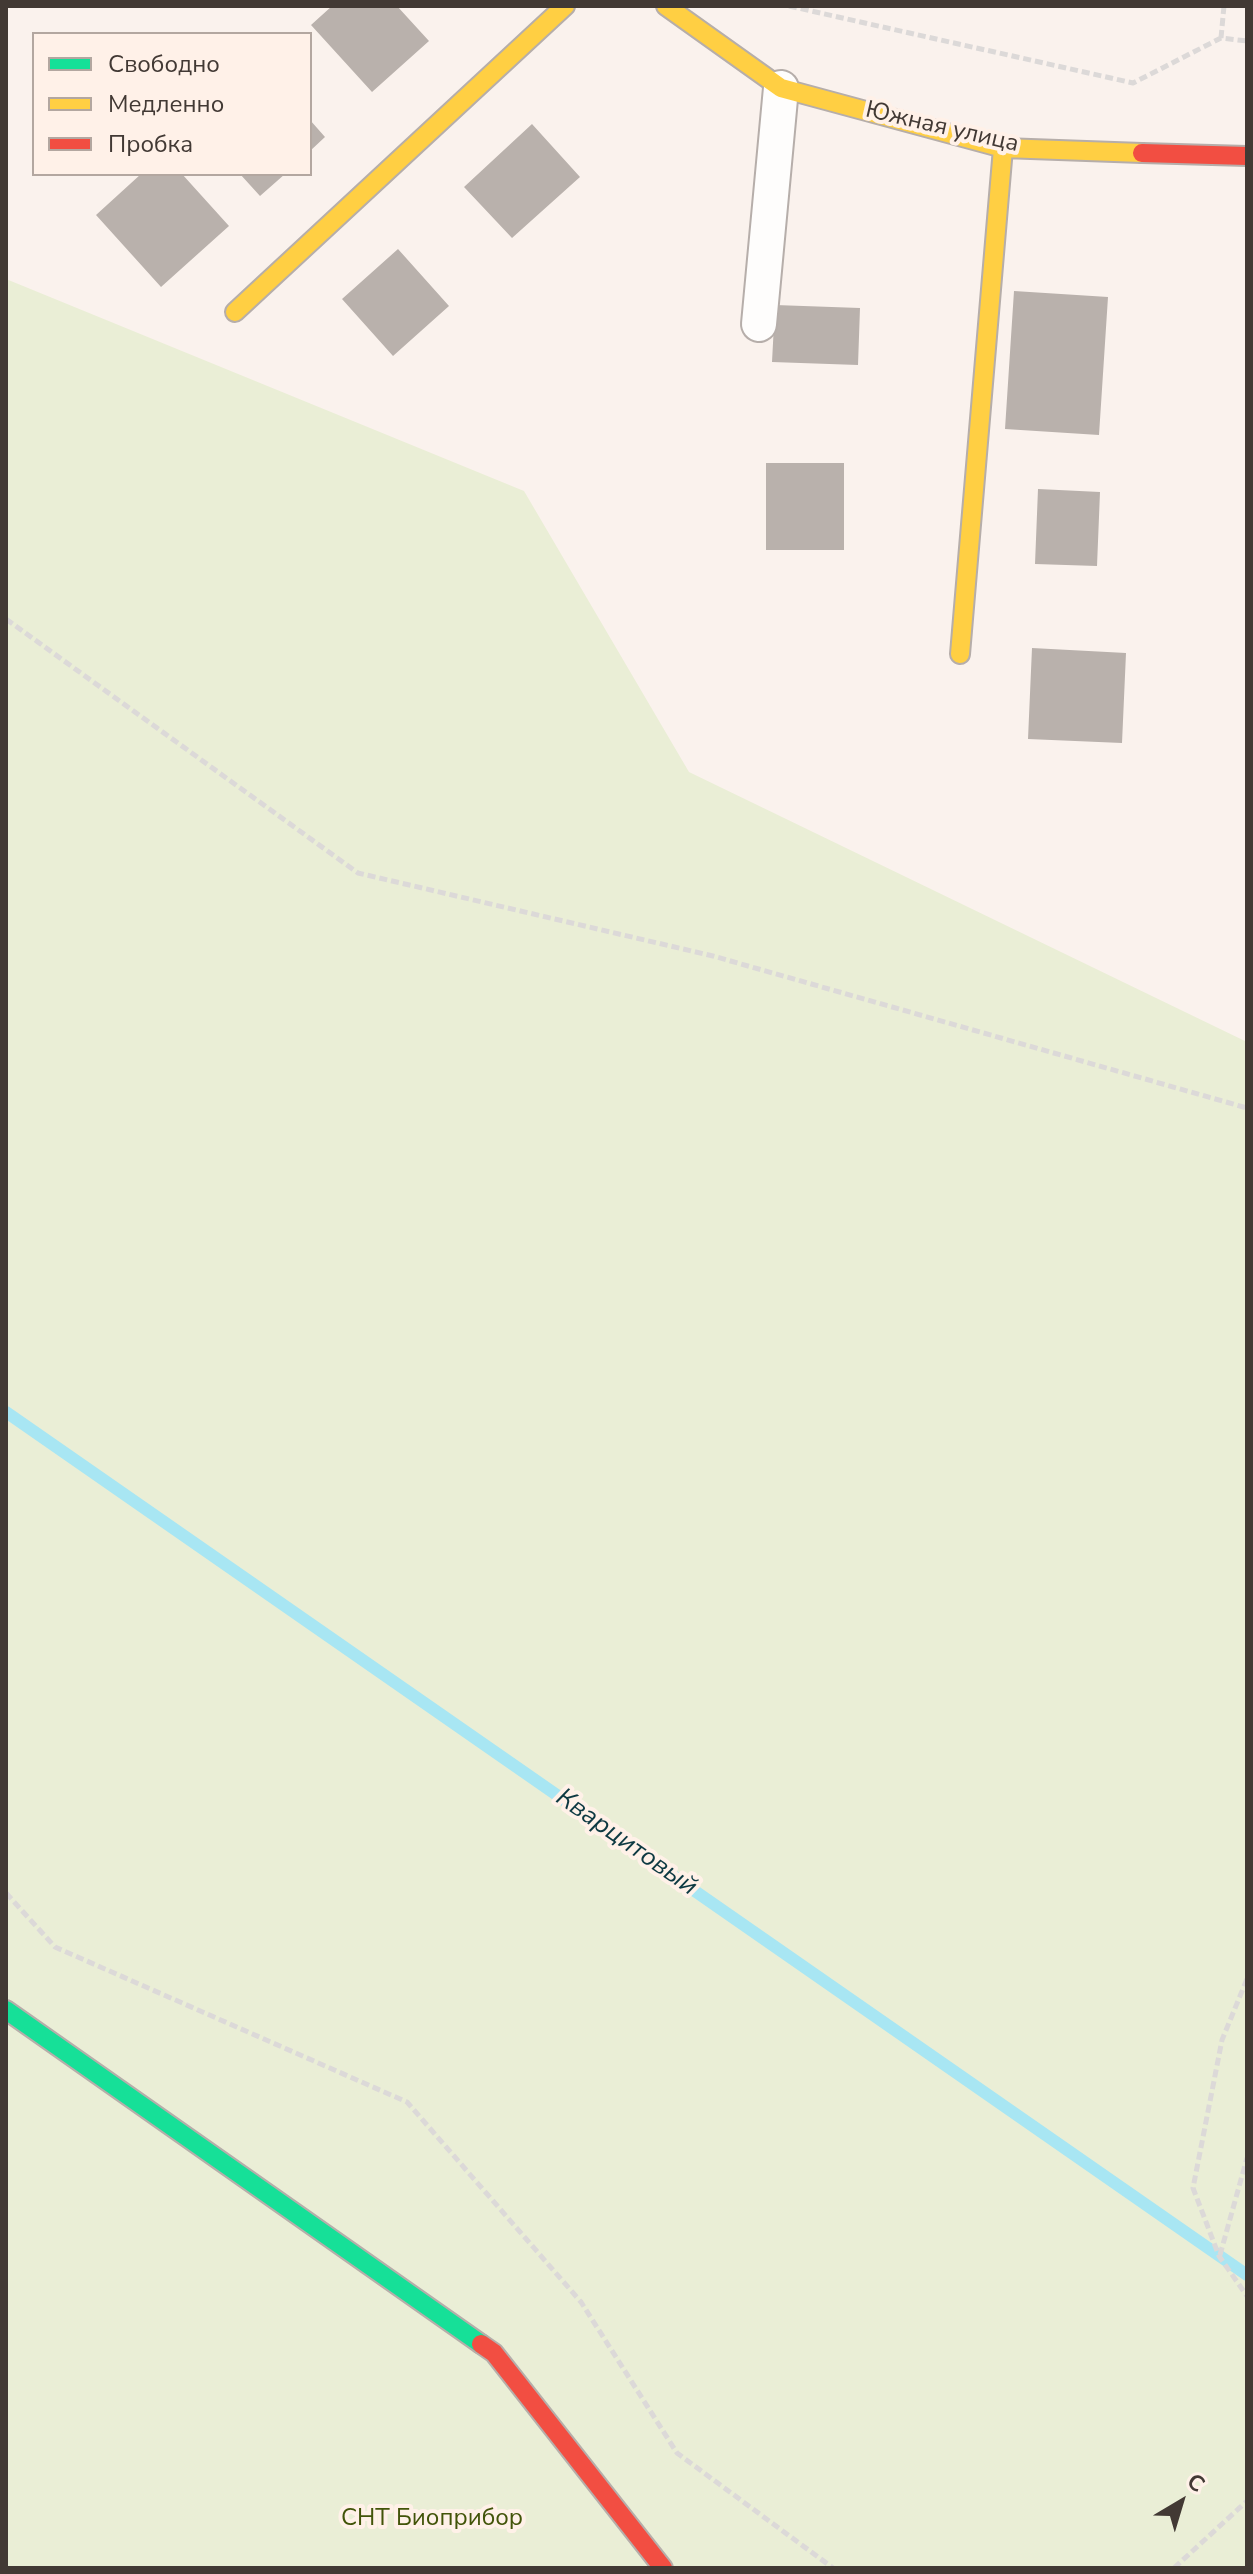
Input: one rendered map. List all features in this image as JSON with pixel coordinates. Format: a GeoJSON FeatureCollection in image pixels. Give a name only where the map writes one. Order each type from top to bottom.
{"type":"FeatureCollection","features":[{"type":"Feature","properties":{"kind":"street"},"geometry":{"type":"LineString","coordinates":[[235,312],[565,6]]}},
{"type":"Feature","properties":{"kind":"street","name":"Южная улица"},"geometry":{"type":"LineString","coordinates":[[666,6],[781,88],[1003,148],[1247,156]]}},
{"type":"Feature","properties":{"kind":"street"},"geometry":{"type":"LineString","coordinates":[[759,324],[781,88]]}},
{"type":"Feature","properties":{"kind":"street"},"geometry":{"type":"LineString","coordinates":[[960,654],[1003,148]]}},
{"type":"Feature","properties":{"kind":"street"},"geometry":{"type":"LineString","coordinates":[[6,2010],[494,2353],[663,2568]]}},
{"type":"Feature","properties":{"kind":"path"},"geometry":{"type":"LineString","coordinates":[[789,6],[1133,83],[1221,38],[1247,41]]}},
{"type":"Feature","properties":{"kind":"path"},"geometry":{"type":"LineString","coordinates":[[1221,38],[1224,6]]}},
{"type":"Feature","properties":{"kind":"path"},"geometry":{"type":"LineString","coordinates":[[6,619],[358,873],[713,956],[1247,1108]]}},
{"type":"Feature","properties":{"kind":"path"},"geometry":{"type":"LineString","coordinates":[[6,1893],[55,1947],[407,2102],[581,2302],[677,2453],[833,2568]]}},
{"type":"Feature","properties":{"kind":"path"},"geometry":{"type":"LineString","coordinates":[[1247,1979],[1222,2040],[1193,2188],[1219,2256],[1247,2296]]}},
{"type":"Feature","properties":{"kind":"path"},"geometry":{"type":"LineString","coordinates":[[1219,2256],[1247,2158]]}},
{"type":"Feature","properties":{"kind":"path"},"geometry":{"type":"LineString","coordinates":[[1174,2568],[1247,2501]]}},
{"type":"Feature","properties":{"kind":"green space","name":"СНТ Биоприбор"},"geometry":{"type":"Polygon","coordinates":[[[6,279],[524,491],[689,772],[1247,1042],[1247,2568],[6,2568],[6,279]]]}},
{"type":"Feature","properties":{"kind":"building"},"geometry":{"type":"Polygon","coordinates":[[[332,6],[397,6],[429,41],[372,92],[311,25],[332,6]]]}},
{"type":"Feature","properties":{"kind":"building"},"geometry":{"type":"Polygon","coordinates":[[[312,122],[325,137],[312,149],[312,122]]]}},
{"type":"Feature","properties":{"kind":"building"},"geometry":{"type":"Polygon","coordinates":[[[532,124],[580,177],[512,238],[464,187],[532,124]]]}},
{"type":"Feature","properties":{"kind":"building"},"geometry":{"type":"Polygon","coordinates":[[[139,176],[184,176],[229,226],[161,287],[96,215],[139,176]]]}},
{"type":"Feature","properties":{"kind":"building"},"geometry":{"type":"Polygon","coordinates":[[[242,176],[283,176],[260,196],[242,176]]]}},
{"type":"Feature","properties":{"kind":"building"},"geometry":{"type":"Polygon","coordinates":[[[398,249],[449,306],[393,356],[342,299],[398,249]]]}},
{"type":"Feature","properties":{"kind":"building"},"geometry":{"type":"Polygon","coordinates":[[[1014,291],[1108,297],[1099,435],[1005,429],[1014,291]]]}},
{"type":"Feature","properties":{"kind":"building"},"geometry":{"type":"Polygon","coordinates":[[[775,305],[860,308],[858,365],[772,362],[775,305]]]}},
{"type":"Feature","properties":{"kind":"building"},"geometry":{"type":"Polygon","coordinates":[[[766,463],[844,463],[844,550],[766,550],[766,463]]]}},
{"type":"Feature","properties":{"kind":"building"},"geometry":{"type":"Polygon","coordinates":[[[1038,489],[1100,492],[1097,566],[1035,564],[1038,489]]]}},
{"type":"Feature","properties":{"kind":"building"},"geometry":{"type":"Polygon","coordinates":[[[1032,648],[1126,653],[1122,743],[1028,739],[1032,648]]]}},
{"type":"Feature","properties":{"kind":"waterway","name":"Кварцитовый"},"geometry":{"type":"LineString","coordinates":[[6,1412],[1247,2275]]}},
{"type":"Feature","properties":{"kind":"traffic: fast"},"geometry":{"type":"LineString","coordinates":[[6,2010],[481,2344]]}},
{"type":"Feature","properties":{"kind":"traffic: slow"},"geometry":{"type":"LineString","coordinates":[[235,312],[565,6]]}},
{"type":"Feature","properties":{"kind":"traffic: slow"},"geometry":{"type":"LineString","coordinates":[[666,6],[781,88],[1003,148],[1142,153]]}},
{"type":"Feature","properties":{"kind":"traffic: slow"},"geometry":{"type":"LineString","coordinates":[[960,654],[1003,148]]}},
{"type":"Feature","properties":{"kind":"traffic: jam"},"geometry":{"type":"LineString","coordinates":[[1142,153],[1247,156]]}},
{"type":"Feature","properties":{"kind":"traffic: jam"},"geometry":{"type":"LineString","coordinates":[[481,2344],[494,2353],[663,2568]]}}]}
